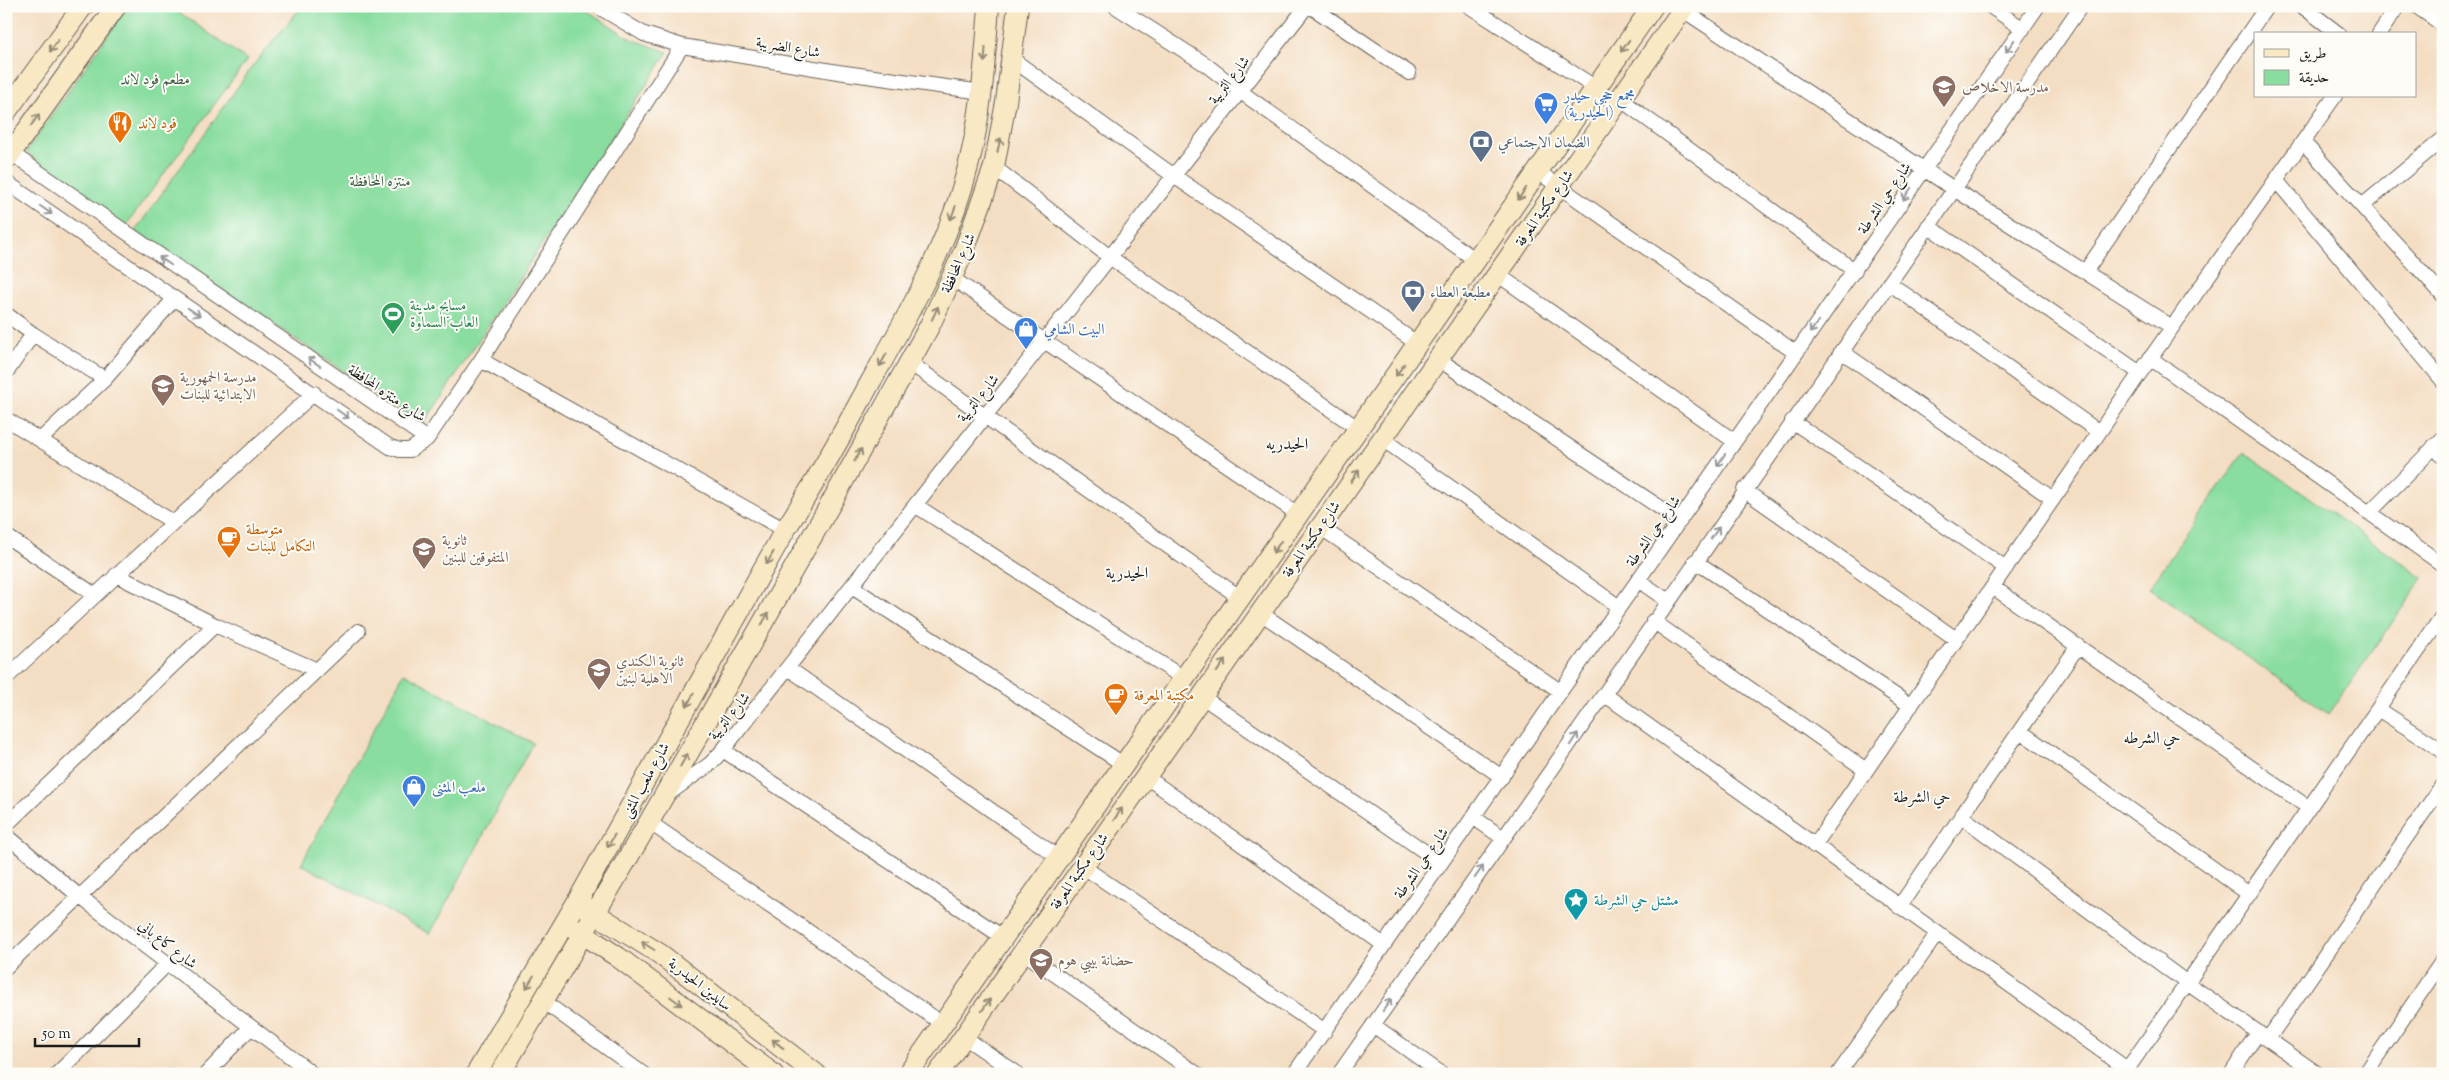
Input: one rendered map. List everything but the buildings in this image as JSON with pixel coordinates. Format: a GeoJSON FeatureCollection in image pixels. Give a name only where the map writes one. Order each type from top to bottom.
{"type":"FeatureCollection","features":[{"type":"Feature","properties":{"kind":"street"},"geometry":{"type":"LineString","coordinates":[[6,112],[83,6]]}},
{"type":"Feature","properties":{"kind":"street"},"geometry":{"type":"LineString","coordinates":[[9,157],[116,6]]}},
{"type":"Feature","properties":{"kind":"street","name":"شارع الضريبة"},"geometry":{"type":"LineString","coordinates":[[597,6],[644,34],[682,46],[838,72],[982,92]]}},
{"type":"Feature","properties":{"kind":"street","name":"شارع المحافظة"},"geometry":{"type":"LineString","coordinates":[[813,486],[898,333],[944,237],[969,164],[982,92],[989,6]]}},
{"type":"Feature","properties":{"kind":"street","name":"شارع المحافظة"},"geometry":{"type":"LineString","coordinates":[[834,498],[910,363],[976,224],[994,168],[1002,132],[1018,6]]}},
{"type":"Feature","properties":{"kind":"street"},"geometry":{"type":"LineString","coordinates":[[1115,6],[1205,64],[1241,92],[1477,261]]}},
{"type":"Feature","properties":{"kind":"street"},"geometry":{"type":"LineString","coordinates":[[1308,6],[1409,73]]}},
{"type":"Feature","properties":{"kind":"street","name":"شارع التربية"},"geometry":{"type":"LineString","coordinates":[[663,798],[710,764],[724,750],[984,416],[1112,258],[1308,6]]}},
{"type":"Feature","properties":{"kind":"street"},"geometry":{"type":"LineString","coordinates":[[1469,6],[1596,88]]}},
{"type":"Feature","properties":{"kind":"street","name":"شارع مكتبة المعرفة"},"geometry":{"type":"LineString","coordinates":[[908,1074],[1123,764],[1242,599],[1298,514],[1477,261],[1537,171],[1653,6]]}},
{"type":"Feature","properties":{"kind":"street"},"geometry":{"type":"LineString","coordinates":[[1990,6],[2023,29]]}},
{"type":"Feature","properties":{"kind":"street","name":"شارع حي الشرطة"},"geometry":{"type":"LineString","coordinates":[[1294,1074],[2038,6]]}},
{"type":"Feature","properties":{"kind":"street"},"geometry":{"type":"LineString","coordinates":[[1339,1074],[1568,748],[1653,621],[2081,6]]}},
{"type":"Feature","properties":{"kind":"street"},"geometry":{"type":"LineString","coordinates":[[2085,272],[2267,6]]}},
{"type":"Feature","properties":{"kind":"street"},"geometry":{"type":"LineString","coordinates":[[2302,6],[2336,32]]}},
{"type":"Feature","properties":{"kind":"street"},"geometry":{"type":"LineString","coordinates":[[2380,32],[2398,6]]}},
{"type":"Feature","properties":{"kind":"street"},"geometry":{"type":"LineString","coordinates":[[2416,6],[2443,25]]}},
{"type":"Feature","properties":{"kind":"street"},"geometry":{"type":"LineString","coordinates":[[1684,8],[1954,189],[2172,327]]}},
{"type":"Feature","properties":{"kind":"street","name":"شارع مكتبة المعرفة"},"geometry":{"type":"LineString","coordinates":[[938,1074],[1259,612],[1684,8]]}},
{"type":"Feature","properties":{"kind":"street"},"geometry":{"type":"LineString","coordinates":[[427,439],[481,360],[682,46]]}},
{"type":"Feature","properties":{"kind":"street"},"geometry":{"type":"LineString","coordinates":[[1012,59],[1174,176],[1418,344]]}},
{"type":"Feature","properties":{"kind":"street"},"geometry":{"type":"LineString","coordinates":[[1814,846],[2140,372],[2334,98]]}},
{"type":"Feature","properties":{"kind":"street"},"geometry":{"type":"LineString","coordinates":[[1620,99],[1855,270]]}},
{"type":"Feature","properties":{"kind":"street"},"geometry":{"type":"LineString","coordinates":[[2362,206],[2443,139]]}},
{"type":"Feature","properties":{"kind":"street"},"geometry":{"type":"LineString","coordinates":[[2303,142],[2362,206],[2440,285]]}},
{"type":"Feature","properties":{"kind":"street","name":"شارع منتزه المحافظة"},"geometry":{"type":"LineString","coordinates":[[6,182],[390,447],[410,450],[427,439],[9,157]]}},
{"type":"Feature","properties":{"kind":"street"},"geometry":{"type":"LineString","coordinates":[[994,168],[1112,258],[1358,429]]}},
{"type":"Feature","properties":{"kind":"street"},"geometry":{"type":"LineString","coordinates":[[1537,171],[1796,353]]}},
{"type":"Feature","properties":{"kind":"street"},"geometry":{"type":"LineString","coordinates":[[2276,180],[2443,381]]}},
{"type":"Feature","properties":{"kind":"street"},"geometry":{"type":"LineString","coordinates":[[1928,226],[2140,372]]}},
{"type":"Feature","properties":{"kind":"street"},"geometry":{"type":"LineString","coordinates":[[1497,274],[1734,441]]}},
{"type":"Feature","properties":{"kind":"street"},"geometry":{"type":"LineString","coordinates":[[952,278],[1298,514]]}},
{"type":"Feature","properties":{"kind":"street"},"geometry":{"type":"LineString","coordinates":[[1889,283],[2099,432]]}},
{"type":"Feature","properties":{"kind":"street"},"geometry":{"type":"LineString","coordinates":[[40,440],[105,379],[174,299]]}},
{"type":"Feature","properties":{"kind":"street"},"geometry":{"type":"LineString","coordinates":[[6,314],[33,334],[105,379]]}},
{"type":"Feature","properties":{"kind":"street"},"geometry":{"type":"LineString","coordinates":[[6,373],[33,334]]}},
{"type":"Feature","properties":{"kind":"street"},"geometry":{"type":"LineString","coordinates":[[1841,351],[2053,499]]}},
{"type":"Feature","properties":{"kind":"street"},"geometry":{"type":"LineString","coordinates":[[2150,358],[2443,565]]}},
{"type":"Feature","properties":{"kind":"street"},"geometry":{"type":"LineString","coordinates":[[1438,359],[1680,521]]}},
{"type":"Feature","properties":{"kind":"street"},"geometry":{"type":"LineString","coordinates":[[481,360],[786,530]]}},
{"type":"Feature","properties":{"kind":"street"},"geometry":{"type":"LineString","coordinates":[[910,363],[1242,599]]}},
{"type":"Feature","properties":{"kind":"street"},"geometry":{"type":"LineString","coordinates":[[6,678],[314,394]]}},
{"type":"Feature","properties":{"kind":"street"},"geometry":{"type":"LineString","coordinates":[[6,419],[173,522]]}},
{"type":"Feature","properties":{"kind":"street"},"geometry":{"type":"LineString","coordinates":[[1792,421],[2006,568]]}},
{"type":"Feature","properties":{"kind":"street"},"geometry":{"type":"LineString","coordinates":[[1381,438],[1619,606]]}},
{"type":"Feature","properties":{"kind":"street"},"geometry":{"type":"LineString","coordinates":[[2369,513],[2440,447]]}},
{"type":"Feature","properties":{"kind":"street"},"geometry":{"type":"LineString","coordinates":[[813,486],[834,498]]}},
{"type":"Feature","properties":{"kind":"street","name":"شارع ملعب المثنى"},"geometry":{"type":"LineString","coordinates":[[476,1074],[566,922],[786,530],[813,486]]}},
{"type":"Feature","properties":{"kind":"street"},"geometry":{"type":"LineString","coordinates":[[1744,490],[1956,639]]}},
{"type":"Feature","properties":{"kind":"street","name":"شارع ملعب المثنى"},"geometry":{"type":"LineString","coordinates":[[500,1074],[663,798],[834,498]]}},
{"type":"Feature","properties":{"kind":"street"},"geometry":{"type":"LineString","coordinates":[[915,505],[1185,679]]}},
{"type":"Feature","properties":{"kind":"street"},"geometry":{"type":"LineString","coordinates":[[1320,527],[1560,691]]}},
{"type":"Feature","properties":{"kind":"street"},"geometry":{"type":"LineString","coordinates":[[7,537],[96,595]]}},
{"type":"Feature","properties":{"kind":"street"},"geometry":{"type":"LineString","coordinates":[[1695,561],[1911,706]]}},
{"type":"Feature","properties":{"kind":"street"},"geometry":{"type":"LineString","coordinates":[[116,575],[214,624],[317,670]]}},
{"type":"Feature","properties":{"kind":"street"},"geometry":{"type":"LineString","coordinates":[[1638,580],[1668,601]]}},
{"type":"Feature","properties":{"kind":"street"},"geometry":{"type":"LineString","coordinates":[[852,586],[1123,764]]}},
{"type":"Feature","properties":{"kind":"street"},"geometry":{"type":"LineString","coordinates":[[1993,586],[2309,808]]}},
{"type":"Feature","properties":{"kind":"street"},"geometry":{"type":"LineString","coordinates":[[1259,612],[1502,776]]}},
{"type":"Feature","properties":{"kind":"street"},"geometry":{"type":"LineString","coordinates":[[1604,694],[2125,1071],[2443,615]]}},
{"type":"Feature","properties":{"kind":"street"},"geometry":{"type":"LineString","coordinates":[[1653,621],[1866,770]]}},
{"type":"Feature","properties":{"kind":"street"},"geometry":{"type":"LineString","coordinates":[[6,825],[214,624]]}},
{"type":"Feature","properties":{"kind":"street"},"geometry":{"type":"LineString","coordinates":[[6,966],[358,631]]}},
{"type":"Feature","properties":{"kind":"street"},"geometry":{"type":"LineString","coordinates":[[1899,907],[2078,646]]}},
{"type":"Feature","properties":{"kind":"street"},"geometry":{"type":"LineString","coordinates":[[788,668],[1058,857]]}},
{"type":"Feature","properties":{"kind":"street"},"geometry":{"type":"LineString","coordinates":[[1201,696],[1441,863]]}},
{"type":"Feature","properties":{"kind":"street"},"geometry":{"type":"LineString","coordinates":[[2378,709],[2443,751]]}},
{"type":"Feature","properties":{"kind":"street"},"geometry":{"type":"LineString","coordinates":[[2020,731],[2249,894]]}},
{"type":"Feature","properties":{"kind":"street"},"geometry":{"type":"LineString","coordinates":[[724,750],[1004,938]]}},
{"type":"Feature","properties":{"kind":"street"},"geometry":{"type":"LineString","coordinates":[[1146,776],[1384,944]]}},
{"type":"Feature","properties":{"kind":"street"},"geometry":{"type":"LineString","coordinates":[[2231,1074],[2263,1036],[2443,784]]}},
{"type":"Feature","properties":{"kind":"street"},"geometry":{"type":"LineString","coordinates":[[1962,816],[2187,983],[2318,1074]]}},
{"type":"Feature","properties":{"kind":"street"},"geometry":{"type":"LineString","coordinates":[[1473,817],[1503,838]]}},
{"type":"Feature","properties":{"kind":"street"},"geometry":{"type":"LineString","coordinates":[[649,822],[943,1024]]}},
{"type":"Feature","properties":{"kind":"street","name":"شارع كاع باني"},"geometry":{"type":"LineString","coordinates":[[6,835],[79,896],[313,1074]]}},
{"type":"Feature","properties":{"kind":"street"},"geometry":{"type":"LineString","coordinates":[[1082,866],[1325,1030]]}},
{"type":"Feature","properties":{"kind":"street","name":"سايدين الحيدرية"},"geometry":{"type":"LineString","coordinates":[[577,902],[660,954],[816,1074]]}},
{"type":"Feature","properties":{"kind":"street","name":"سايدين الحيدرية"},"geometry":{"type":"LineString","coordinates":[[566,922],[618,957],[773,1074]]}},
{"type":"Feature","properties":{"kind":"street"},"geometry":{"type":"LineString","coordinates":[[1838,1074],[1937,934]]}},
{"type":"Feature","properties":{"kind":"street"},"geometry":{"type":"LineString","coordinates":[[1023,952],[1197,1074]]}},
{"type":"Feature","properties":{"kind":"street"},"geometry":{"type":"LineString","coordinates":[[2365,1074],[2443,960]]}},
{"type":"Feature","properties":{"kind":"street"},"geometry":{"type":"LineString","coordinates":[[57,1074],[167,964]]}},
{"type":"Feature","properties":{"kind":"street"},"geometry":{"type":"LineString","coordinates":[[543,1002],[643,1074]]}},
{"type":"Feature","properties":{"kind":"street"},"geometry":{"type":"LineString","coordinates":[[1373,1025],[1442,1074]]}},
{"type":"Feature","properties":{"kind":"street"},"geometry":{"type":"LineString","coordinates":[[206,1074],[251,1027]]}},
{"type":"Feature","properties":{"kind":"street"},"geometry":{"type":"LineString","coordinates":[[964,1036],[1018,1074]]}},
{"type":"Feature","properties":{"kind":"green space","name":"مطعم فود لاند"},"geometry":{"type":"Polygon","coordinates":[[[128,6],[170,6],[247,60],[122,231],[26,152],[128,6]]]}},
{"type":"Feature","properties":{"kind":"green space","name":"منتزه المحافظة"},"geometry":{"type":"Polygon","coordinates":[[[302,6],[580,6],[631,39],[668,52],[423,425],[135,231],[255,63],[302,6]]]}},
{"type":"Feature","properties":{"kind":"green space"},"geometry":{"type":"Polygon","coordinates":[[[2244,452],[2423,578],[2329,714],[2149,588],[2244,452]]]}},
{"type":"Feature","properties":{"kind":"green space"},"geometry":{"type":"Polygon","coordinates":[[[404,673],[533,743],[430,934],[301,864],[404,673]]]}},
{"type":"Feature","properties":{"kind":"place","name":"مدرسة الاخلاص"},"geometry":{"type":"Point","coordinates":[1944,108]}},
{"type":"Feature","properties":{"kind":"place","name":"مجمع حجي حيدر (الحيدرية)"},"geometry":{"type":"Point","coordinates":[1546,125]}},
{"type":"Feature","properties":{"kind":"place","name":"فود لاند"},"geometry":{"type":"Point","coordinates":[120,144]}},
{"type":"Feature","properties":{"kind":"place","name":"الضمان الاجتماعي"},"geometry":{"type":"Point","coordinates":[1481,163]}},
{"type":"Feature","properties":{"kind":"place","name":"مطبعة العطاء"},"geometry":{"type":"Point","coordinates":[1413,313]}},
{"type":"Feature","properties":{"kind":"place","name":"مسابح مدينة العاب السماوة"},"geometry":{"type":"Point","coordinates":[393,335]}},
{"type":"Feature","properties":{"kind":"place","name":"البيت الشامي"},"geometry":{"type":"Point","coordinates":[1026,350]}},
{"type":"Feature","properties":{"kind":"place","name":"مدرسة الحمهورية الابتدائية للبنات"},"geometry":{"type":"Point","coordinates":[163,407]}},
{"type":"Feature","properties":{"kind":"place","name":"متوسطة التكامل للبنات"},"geometry":{"type":"Point","coordinates":[229,559]}},
{"type":"Feature","properties":{"kind":"place","name":"ثانوية المتفوقين للبنين"},"geometry":{"type":"Point","coordinates":[424,570]}},
{"type":"Feature","properties":{"kind":"place","name":"ثانوية الكندي الاهلية لبنين"},"geometry":{"type":"Point","coordinates":[599,691]}},
{"type":"Feature","properties":{"kind":"place","name":"مكتبة المعرفة"},"geometry":{"type":"Point","coordinates":[1116,716]}},
{"type":"Feature","properties":{"kind":"place","name":"ملعب المثنى"},"geometry":{"type":"Point","coordinates":[414,808]}},
{"type":"Feature","properties":{"kind":"place","name":"مشتل حي الشرطة"},"geometry":{"type":"Point","coordinates":[1576,921]}},
{"type":"Feature","properties":{"kind":"place","name":"حضانة بيبي هوم"},"geometry":{"type":"Point","coordinates":[1041,981]}},
{"type":"Feature","properties":{"kind":"district","name":"الحيدريه"},"geometry":{"type":"Point","coordinates":[1287,443]}},
{"type":"Feature","properties":{"kind":"district","name":"الحيدرية"},"geometry":{"type":"Point","coordinates":[1127,572]}},
{"type":"Feature","properties":{"kind":"district","name":"حي الشرطه"},"geometry":{"type":"Point","coordinates":[2152,737]}},
{"type":"Feature","properties":{"kind":"district","name":"حي الشرطة"},"geometry":{"type":"Point","coordinates":[1922,796]}}]}
